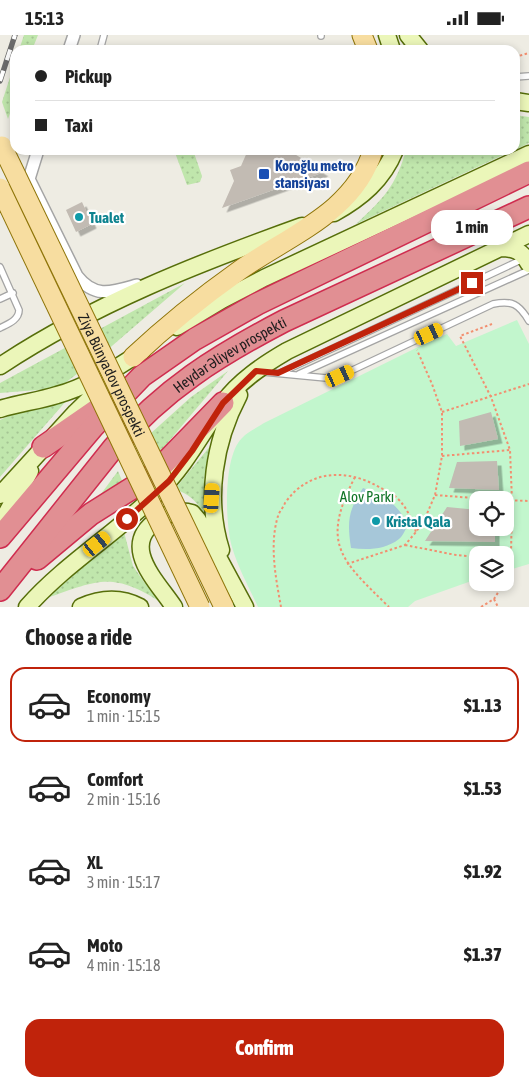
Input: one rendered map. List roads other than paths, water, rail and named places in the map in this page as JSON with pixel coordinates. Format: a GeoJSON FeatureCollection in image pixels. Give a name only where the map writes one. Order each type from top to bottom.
{"type":"FeatureCollection","features":[{"type":"Feature","properties":{"kind":"highway","name":"Heydər Əliyev prospekti"},"geometry":{"type":"LineString","coordinates":[[0,537],[93,427],[133,384],[168,357],[235,315],[529,172]]}},
{"type":"Feature","properties":{"kind":"highway","name":"Heydər Əliyev prospekti"},"geometry":{"type":"LineString","coordinates":[[0,591],[114,447],[171,390],[245,341],[284,321],[529,207]]}},
{"type":"Feature","properties":{"kind":"highway"},"geometry":{"type":"LineString","coordinates":[[43,447],[133,384]]}},
{"type":"Feature","properties":{"kind":"highway"},"geometry":{"type":"LineString","coordinates":[[0,591],[86,518],[154,475],[223,403]]}},
{"type":"Feature","properties":{"kind":"main road","name":"Ziya Bünyadov prospekti"},"geometry":{"type":"LineString","coordinates":[[1,143],[224,607]]}},
{"type":"Feature","properties":{"kind":"main road"},"geometry":{"type":"LineString","coordinates":[[0,409],[56,395],[96,379],[191,318],[251,284],[529,154]]}},
{"type":"Feature","properties":{"kind":"main road"},"geometry":{"type":"LineString","coordinates":[[0,366],[101,308],[164,278],[320,219],[339,204],[356,184],[371,155]]}},
{"type":"Feature","properties":{"kind":"main road"},"geometry":{"type":"LineString","coordinates":[[0,495],[76,412],[182,313],[243,268],[320,219],[353,202],[382,176],[393,155]]}},
{"type":"Feature","properties":{"kind":"main road","name":"Ziya Bünyadov prospekti"},"geometry":{"type":"LineString","coordinates":[[0,188],[200,607]]}},
{"type":"Feature","properties":{"kind":"main road"},"geometry":{"type":"LineString","coordinates":[[27,607],[66,569],[142,507],[169,481],[192,451],[223,403],[253,374],[287,351],[529,234]]}},
{"type":"Feature","properties":{"kind":"main road"},"geometry":{"type":"LineString","coordinates":[[500,248],[518,250],[528,264]]}},
{"type":"Feature","properties":{"kind":"main road"},"geometry":{"type":"LineString","coordinates":[[236,589],[217,537],[212,498],[214,477],[225,426],[238,396],[253,374]]}},
{"type":"Feature","properties":{"kind":"main road"},"geometry":{"type":"LineString","coordinates":[[0,525],[43,447]]}},
{"type":"Feature","properties":{"kind":"main road"},"geometry":{"type":"LineString","coordinates":[[174,607],[148,570],[142,559],[140,547],[141,537],[146,530],[165,515],[177,511],[192,513],[198,520],[245,607]]}},
{"type":"Feature","properties":{"kind":"main road"},"geometry":{"type":"LineString","coordinates":[[81,607],[90,603],[117,599],[140,607]]}},
{"type":"Feature","properties":{"kind":"street"},"geometry":{"type":"LineString","coordinates":[[0,200],[29,179],[36,155]]}},
{"type":"Feature","properties":{"kind":"street"},"geometry":{"type":"LineString","coordinates":[[29,179],[76,276],[84,285],[92,290],[114,291],[164,278]]}},
{"type":"Feature","properties":{"kind":"lane"},"geometry":{"type":"LineString","coordinates":[[278,373],[528,264]]}},
{"type":"Feature","properties":{"kind":"lane"},"geometry":{"type":"LineString","coordinates":[[297,375],[528,264]]}},
{"type":"Feature","properties":{"kind":"lane"},"geometry":{"type":"LineString","coordinates":[[0,267],[20,310],[17,318],[0,328]]}},
{"type":"Feature","properties":{"kind":"lane"},"geometry":{"type":"LineString","coordinates":[[0,299],[13,293]]}},
{"type":"Feature","properties":{"kind":"lane"},"geometry":{"type":"LineString","coordinates":[[253,374],[278,373],[326,378],[340,376],[493,304],[502,302],[510,302],[516,305],[523,311],[529,321]]}},
{"type":"Feature","properties":{"kind":"water"},"geometry":{"type":"Polygon","coordinates":[[[363,488],[390,501],[404,517],[408,525],[402,536],[394,543],[376,548],[351,548],[350,517],[354,503],[363,488]]]}},
{"type":"Feature","properties":{"kind":"railway"},"geometry":{"type":"LineString","coordinates":[[12,45],[15,35]]}},
{"type":"Feature","properties":{"kind":"railway"},"geometry":{"type":"LineString","coordinates":[[0,81],[10,50]]}},
{"type":"Feature","properties":{"kind":"place","name":"Koroğlu metro stansiyası"},"geometry":{"type":"Point","coordinates":[264,174]}},
{"type":"Feature","properties":{"kind":"place","name":"Tualet"},"geometry":{"type":"Point","coordinates":[79,217]}},
{"type":"Feature","properties":{"kind":"place","name":"Kristal Qala"},"geometry":{"type":"Point","coordinates":[376,521]}},
{"type":"Feature","properties":{"kind":"park label","name":"Alov Parkı"},"geometry":{"type":"Point","coordinates":[367,496]}}]}
